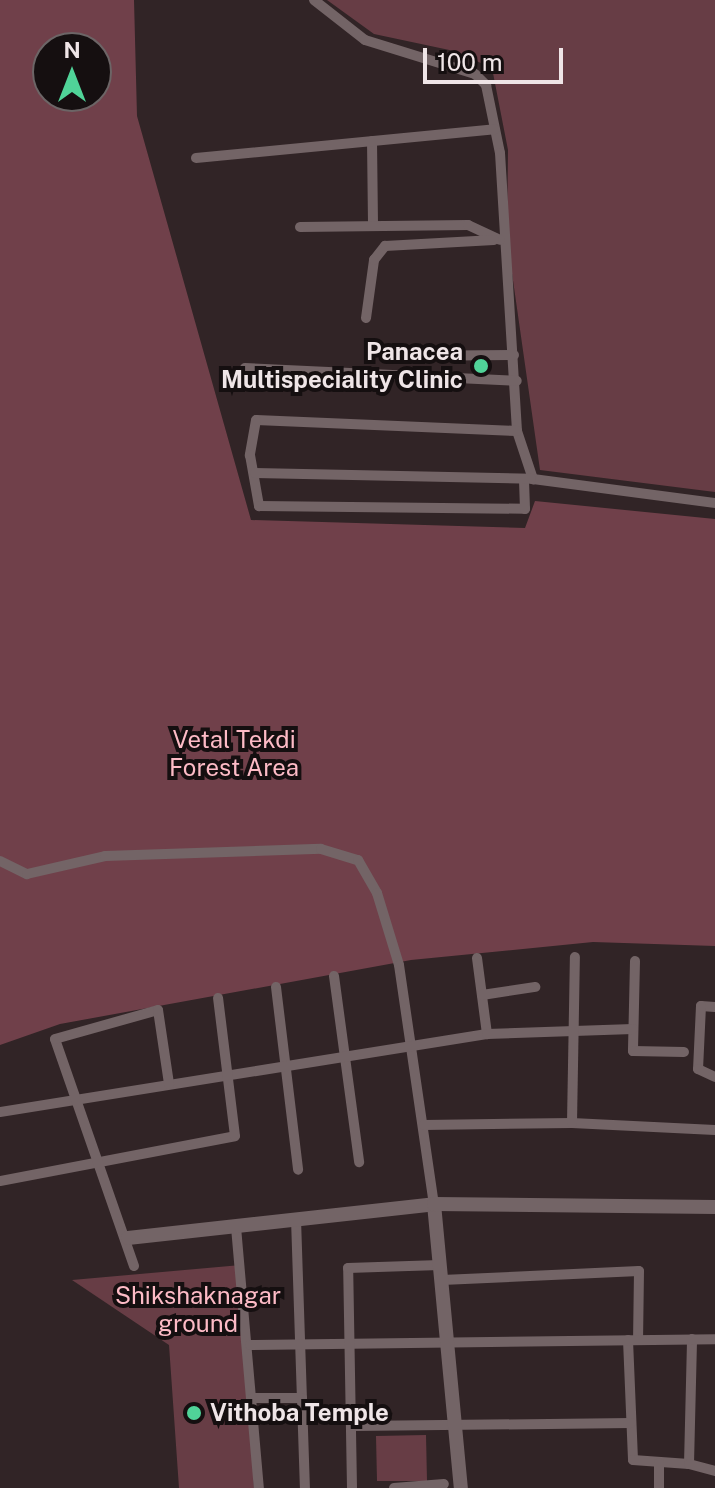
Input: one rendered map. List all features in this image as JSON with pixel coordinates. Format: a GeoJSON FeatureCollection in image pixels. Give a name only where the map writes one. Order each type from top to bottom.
{"type":"FeatureCollection","features":[{"type":"Feature","properties":{"kind":"street"},"geometry":{"type":"LineString","coordinates":[[314,0],[365,40],[480,77],[495,129],[500,240],[517,381],[517,431],[528,479],[525,509],[259,506],[255,473],[256,420],[517,431]]}},
{"type":"Feature","properties":{"kind":"street"},"geometry":{"type":"LineString","coordinates":[[196,158],[495,129]]}},
{"type":"Feature","properties":{"kind":"street"},"geometry":{"type":"LineString","coordinates":[[372,141],[373,225]]}},
{"type":"Feature","properties":{"kind":"street"},"geometry":{"type":"LineString","coordinates":[[300,227],[468,225],[500,240]]}},
{"type":"Feature","properties":{"kind":"street"},"geometry":{"type":"LineString","coordinates":[[366,318],[374,260],[385,246],[500,240]]}},
{"type":"Feature","properties":{"kind":"street"},"geometry":{"type":"LineString","coordinates":[[394,356],[514,355]]}},
{"type":"Feature","properties":{"kind":"street"},"geometry":{"type":"LineString","coordinates":[[245,368],[517,381]]}},
{"type":"Feature","properties":{"kind":"street"},"geometry":{"type":"LineString","coordinates":[[255,473],[528,479],[715,503]]}},
{"type":"Feature","properties":{"kind":"street"},"geometry":{"type":"LineString","coordinates":[[0,861],[27,874],[105,856],[321,849],[358,860],[395,951],[414,1045],[434,1204],[461,1488]]}},
{"type":"Feature","properties":{"kind":"street"},"geometry":{"type":"LineString","coordinates":[[572,1123],[575,957]]}},
{"type":"Feature","properties":{"kind":"street"},"geometry":{"type":"LineString","coordinates":[[477,958],[487,1034]]}},
{"type":"Feature","properties":{"kind":"street"},"geometry":{"type":"LineString","coordinates":[[635,961],[633,1051],[684,1052]]}},
{"type":"Feature","properties":{"kind":"street"},"geometry":{"type":"LineString","coordinates":[[334,976],[359,1162]]}},
{"type":"Feature","properties":{"kind":"street"},"geometry":{"type":"LineString","coordinates":[[276,987],[298,1170]]}},
{"type":"Feature","properties":{"kind":"street"},"geometry":{"type":"LineString","coordinates":[[482,995],[535,987]]}},
{"type":"Feature","properties":{"kind":"street"},"geometry":{"type":"LineString","coordinates":[[0,1181],[235,1136],[218,998]]}},
{"type":"Feature","properties":{"kind":"street"},"geometry":{"type":"LineString","coordinates":[[715,1007],[701,1006],[698,1069],[715,1077]]}},
{"type":"Feature","properties":{"kind":"street"},"geometry":{"type":"LineString","coordinates":[[134,1266],[128,1238],[102,1161],[74,1099],[55,1039],[158,1010],[169,1084]]}},
{"type":"Feature","properties":{"kind":"street"},"geometry":{"type":"LineString","coordinates":[[0,1112],[487,1034],[633,1029]]}},
{"type":"Feature","properties":{"kind":"street"},"geometry":{"type":"LineString","coordinates":[[424,1125],[572,1123],[715,1130]]}},
{"type":"Feature","properties":{"kind":"street"},"geometry":{"type":"LineString","coordinates":[[128,1238],[434,1204],[715,1207]]}},
{"type":"Feature","properties":{"kind":"street"},"geometry":{"type":"LineString","coordinates":[[296,1219],[305,1488]]}},
{"type":"Feature","properties":{"kind":"street"},"geometry":{"type":"LineString","coordinates":[[236,1227],[250,1345],[259,1488]]}},
{"type":"Feature","properties":{"kind":"street"},"geometry":{"type":"LineString","coordinates":[[352,1488],[348,1268],[441,1273],[639,1271],[633,1340],[633,1460],[689,1464],[715,1471]]}},
{"type":"Feature","properties":{"kind":"street"},"geometry":{"type":"LineString","coordinates":[[689,1464],[692,1339]]}},
{"type":"Feature","properties":{"kind":"street"},"geometry":{"type":"LineString","coordinates":[[250,1345],[715,1339]]}},
{"type":"Feature","properties":{"kind":"street"},"geometry":{"type":"LineString","coordinates":[[253,1398],[302,1398]]}},
{"type":"Feature","properties":{"kind":"street"},"geometry":{"type":"LineString","coordinates":[[353,1426],[631,1423]]}},
{"type":"Feature","properties":{"kind":"street"},"geometry":{"type":"LineString","coordinates":[[659,1463],[659,1488]]}},
{"type":"Feature","properties":{"kind":"street"},"geometry":{"type":"LineString","coordinates":[[394,1488],[444,1484]]}},
{"type":"Feature","properties":{"kind":"green space","name":"Vetal Tekdi Forest Area"},"geometry":{"type":"Polygon","coordinates":[[[0,0],[134,0],[137,116],[251,520],[525,528],[535,501],[715,519],[715,946],[593,942],[411,960],[60,1024],[0,1045],[0,0]]]}},
{"type":"Feature","properties":{"kind":"green space"},"geometry":{"type":"Polygon","coordinates":[[[327,0],[715,0],[715,492],[540,470],[507,238],[508,150],[492,68],[454,51],[374,34],[327,0]]]}},
{"type":"Feature","properties":{"kind":"green space","name":"Shikshaknagar ground"},"geometry":{"type":"Polygon","coordinates":[[[241,1265],[254,1488],[179,1488],[169,1345],[72,1280],[241,1265]]]}},
{"type":"Feature","properties":{"kind":"green space"},"geometry":{"type":"Polygon","coordinates":[[[426,1435],[427,1481],[377,1481],[376,1436],[426,1435]]]}},
{"type":"Feature","properties":{"kind":"place","name":"Panacea Multispeciality Clinic"},"geometry":{"type":"Point","coordinates":[481,366]}},
{"type":"Feature","properties":{"kind":"place","name":"Vithoba Temple"},"geometry":{"type":"Point","coordinates":[194,1413]}}]}
